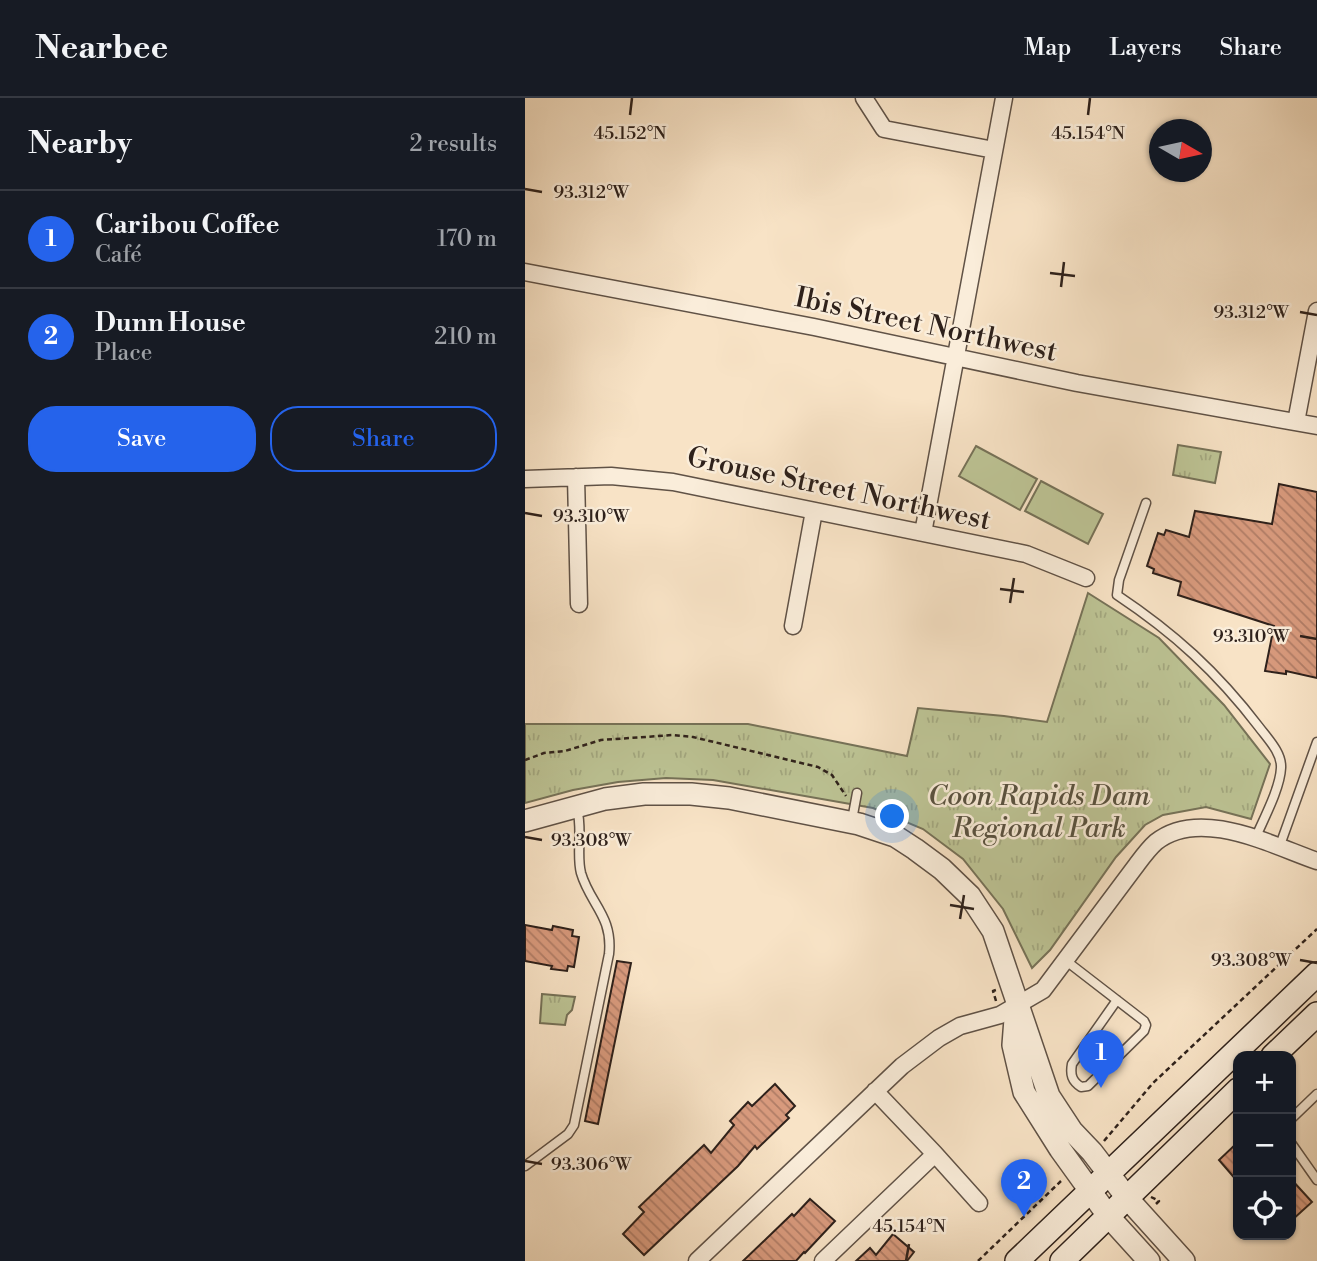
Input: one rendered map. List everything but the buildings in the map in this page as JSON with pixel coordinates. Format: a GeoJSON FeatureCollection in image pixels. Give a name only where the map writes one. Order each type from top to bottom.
{"type":"FeatureCollection","features":[{"type":"Feature","properties":{"kind":"main road"},"geometry":{"type":"LineString","coordinates":[[1017,1261],[1317,974]]}},
{"type":"Feature","properties":{"kind":"main road"},"geometry":{"type":"LineString","coordinates":[[1278,1051],[1317,1014]]}},
{"type":"Feature","properties":{"kind":"main road"},"geometry":{"type":"LineString","coordinates":[[1062,1261],[1233,1095]]}},
{"type":"Feature","properties":{"kind":"street"},"geometry":{"type":"LineString","coordinates":[[864,98],[884,129],[994,150]]}},
{"type":"Feature","properties":{"kind":"street"},"geometry":{"type":"LineString","coordinates":[[923,533],[1004,98]]}},
{"type":"Feature","properties":{"kind":"street","name":"Ibis Street Northwest"},"geometry":{"type":"LineString","coordinates":[[525,272],[814,327],[1077,383],[1317,426]]}},
{"type":"Feature","properties":{"kind":"street"},"geometry":{"type":"LineString","coordinates":[[1296,422],[1317,311]]}},
{"type":"Feature","properties":{"kind":"street"},"geometry":{"type":"LineString","coordinates":[[576,477],[579,604]]}},
{"type":"Feature","properties":{"kind":"street","name":"Grouse Street Northwest"},"geometry":{"type":"LineString","coordinates":[[525,479],[631,477],[673,482],[1026,554],[1086,578]]}},
{"type":"Feature","properties":{"kind":"street"},"geometry":{"type":"LineString","coordinates":[[793,626],[814,511]]}},
{"type":"Feature","properties":{"kind":"street"},"geometry":{"type":"LineString","coordinates":[[525,821],[577,806],[644,794],[691,794],[745,801],[851,822],[895,836],[941,869],[970,896],[993,931],[1049,1096],[1072,1131],[1184,1261]]}},
{"type":"Feature","properties":{"kind":"street"},"geometry":{"type":"LineString","coordinates":[[697,1261],[902,1066],[960,1026],[1000,1015],[1042,990],[1135,867],[1151,847],[1164,837],[1190,828],[1206,827],[1255,839],[1317,861]]}},
{"type":"Feature","properties":{"kind":"street"},"geometry":{"type":"LineString","coordinates":[[1017,1004],[1013,1045],[1024,1092],[1090,1192],[1149,1261]]}},
{"type":"Feature","properties":{"kind":"street"},"geometry":{"type":"LineString","coordinates":[[875,1091],[979,1203]]}},
{"type":"Feature","properties":{"kind":"street"},"geometry":{"type":"LineString","coordinates":[[823,1261],[935,1154]]}},
{"type":"Feature","properties":{"kind":"lane"},"geometry":{"type":"LineString","coordinates":[[1146,503],[1119,580],[1117,595],[1152,618],[1213,671],[1239,701],[1279,756],[1281,768],[1277,783],[1255,839]]}},
{"type":"Feature","properties":{"kind":"lane"},"geometry":{"type":"LineString","coordinates":[[1279,848],[1317,742]]}},
{"type":"Feature","properties":{"kind":"lane"},"geometry":{"type":"LineString","coordinates":[[851,822],[857,793]]}},
{"type":"Feature","properties":{"kind":"lane"},"geometry":{"type":"LineString","coordinates":[[525,1166],[568,1134],[574,1125],[609,954],[610,944],[604,916],[586,887],[580,869],[581,825],[577,806]]}},
{"type":"Feature","properties":{"kind":"lane"},"geometry":{"type":"LineString","coordinates":[[1065,960],[1117,1000],[1144,1021],[1146,1025],[1144,1031],[1088,1086],[1081,1087],[1074,1082],[1070,1073],[1072,1064],[1117,1000]]}},
{"type":"Feature","properties":{"kind":"lane"},"geometry":{"type":"LineString","coordinates":[[1296,1114],[1317,1094]]}},
{"type":"Feature","properties":{"kind":"lane"},"geometry":{"type":"LineString","coordinates":[[1296,1150],[1317,1180]]}},
{"type":"Feature","properties":{"kind":"path"},"geometry":{"type":"LineString","coordinates":[[1104,1140],[1153,1083],[1317,929]]}},
{"type":"Feature","properties":{"kind":"path"},"geometry":{"type":"LineString","coordinates":[[978,1261],[1062,1181]]}},
{"type":"Feature","properties":{"kind":"green space"},"geometry":{"type":"Polygon","coordinates":[[[1178,445],[1221,452],[1215,483],[1173,475],[1178,445]]]}},
{"type":"Feature","properties":{"kind":"green space"},"geometry":{"type":"Polygon","coordinates":[[[976,446],[1037,479],[1020,510],[959,476],[976,446]]]}},
{"type":"Feature","properties":{"kind":"green space"},"geometry":{"type":"Polygon","coordinates":[[[1041,481],[1103,514],[1088,544],[1025,511],[1041,481]]]}},
{"type":"Feature","properties":{"kind":"green space","name":"Coon Rapids Dam Regional Park"},"geometry":{"type":"Polygon","coordinates":[[[1088,593],[1159,638],[1224,705],[1270,764],[1251,819],[1206,807],[1163,815],[1145,825],[1116,857],[1050,950],[1032,968],[1003,909],[963,859],[923,829],[873,808],[713,780],[666,778],[618,782],[573,790],[525,803],[525,724],[748,724],[907,756],[918,708],[1047,722],[1088,593]]]}},
{"type":"Feature","properties":{"kind":"green space"},"geometry":{"type":"Polygon","coordinates":[[[542,994],[575,997],[565,1025],[540,1023],[542,994]]]}},
{"type":"Feature","properties":{"kind":"place","name":"Caribou Coffee"},"geometry":{"type":"Point","coordinates":[1101,1088]}},
{"type":"Feature","properties":{"kind":"place","name":"Dunn House"},"geometry":{"type":"Point","coordinates":[1024,1217]}}]}
